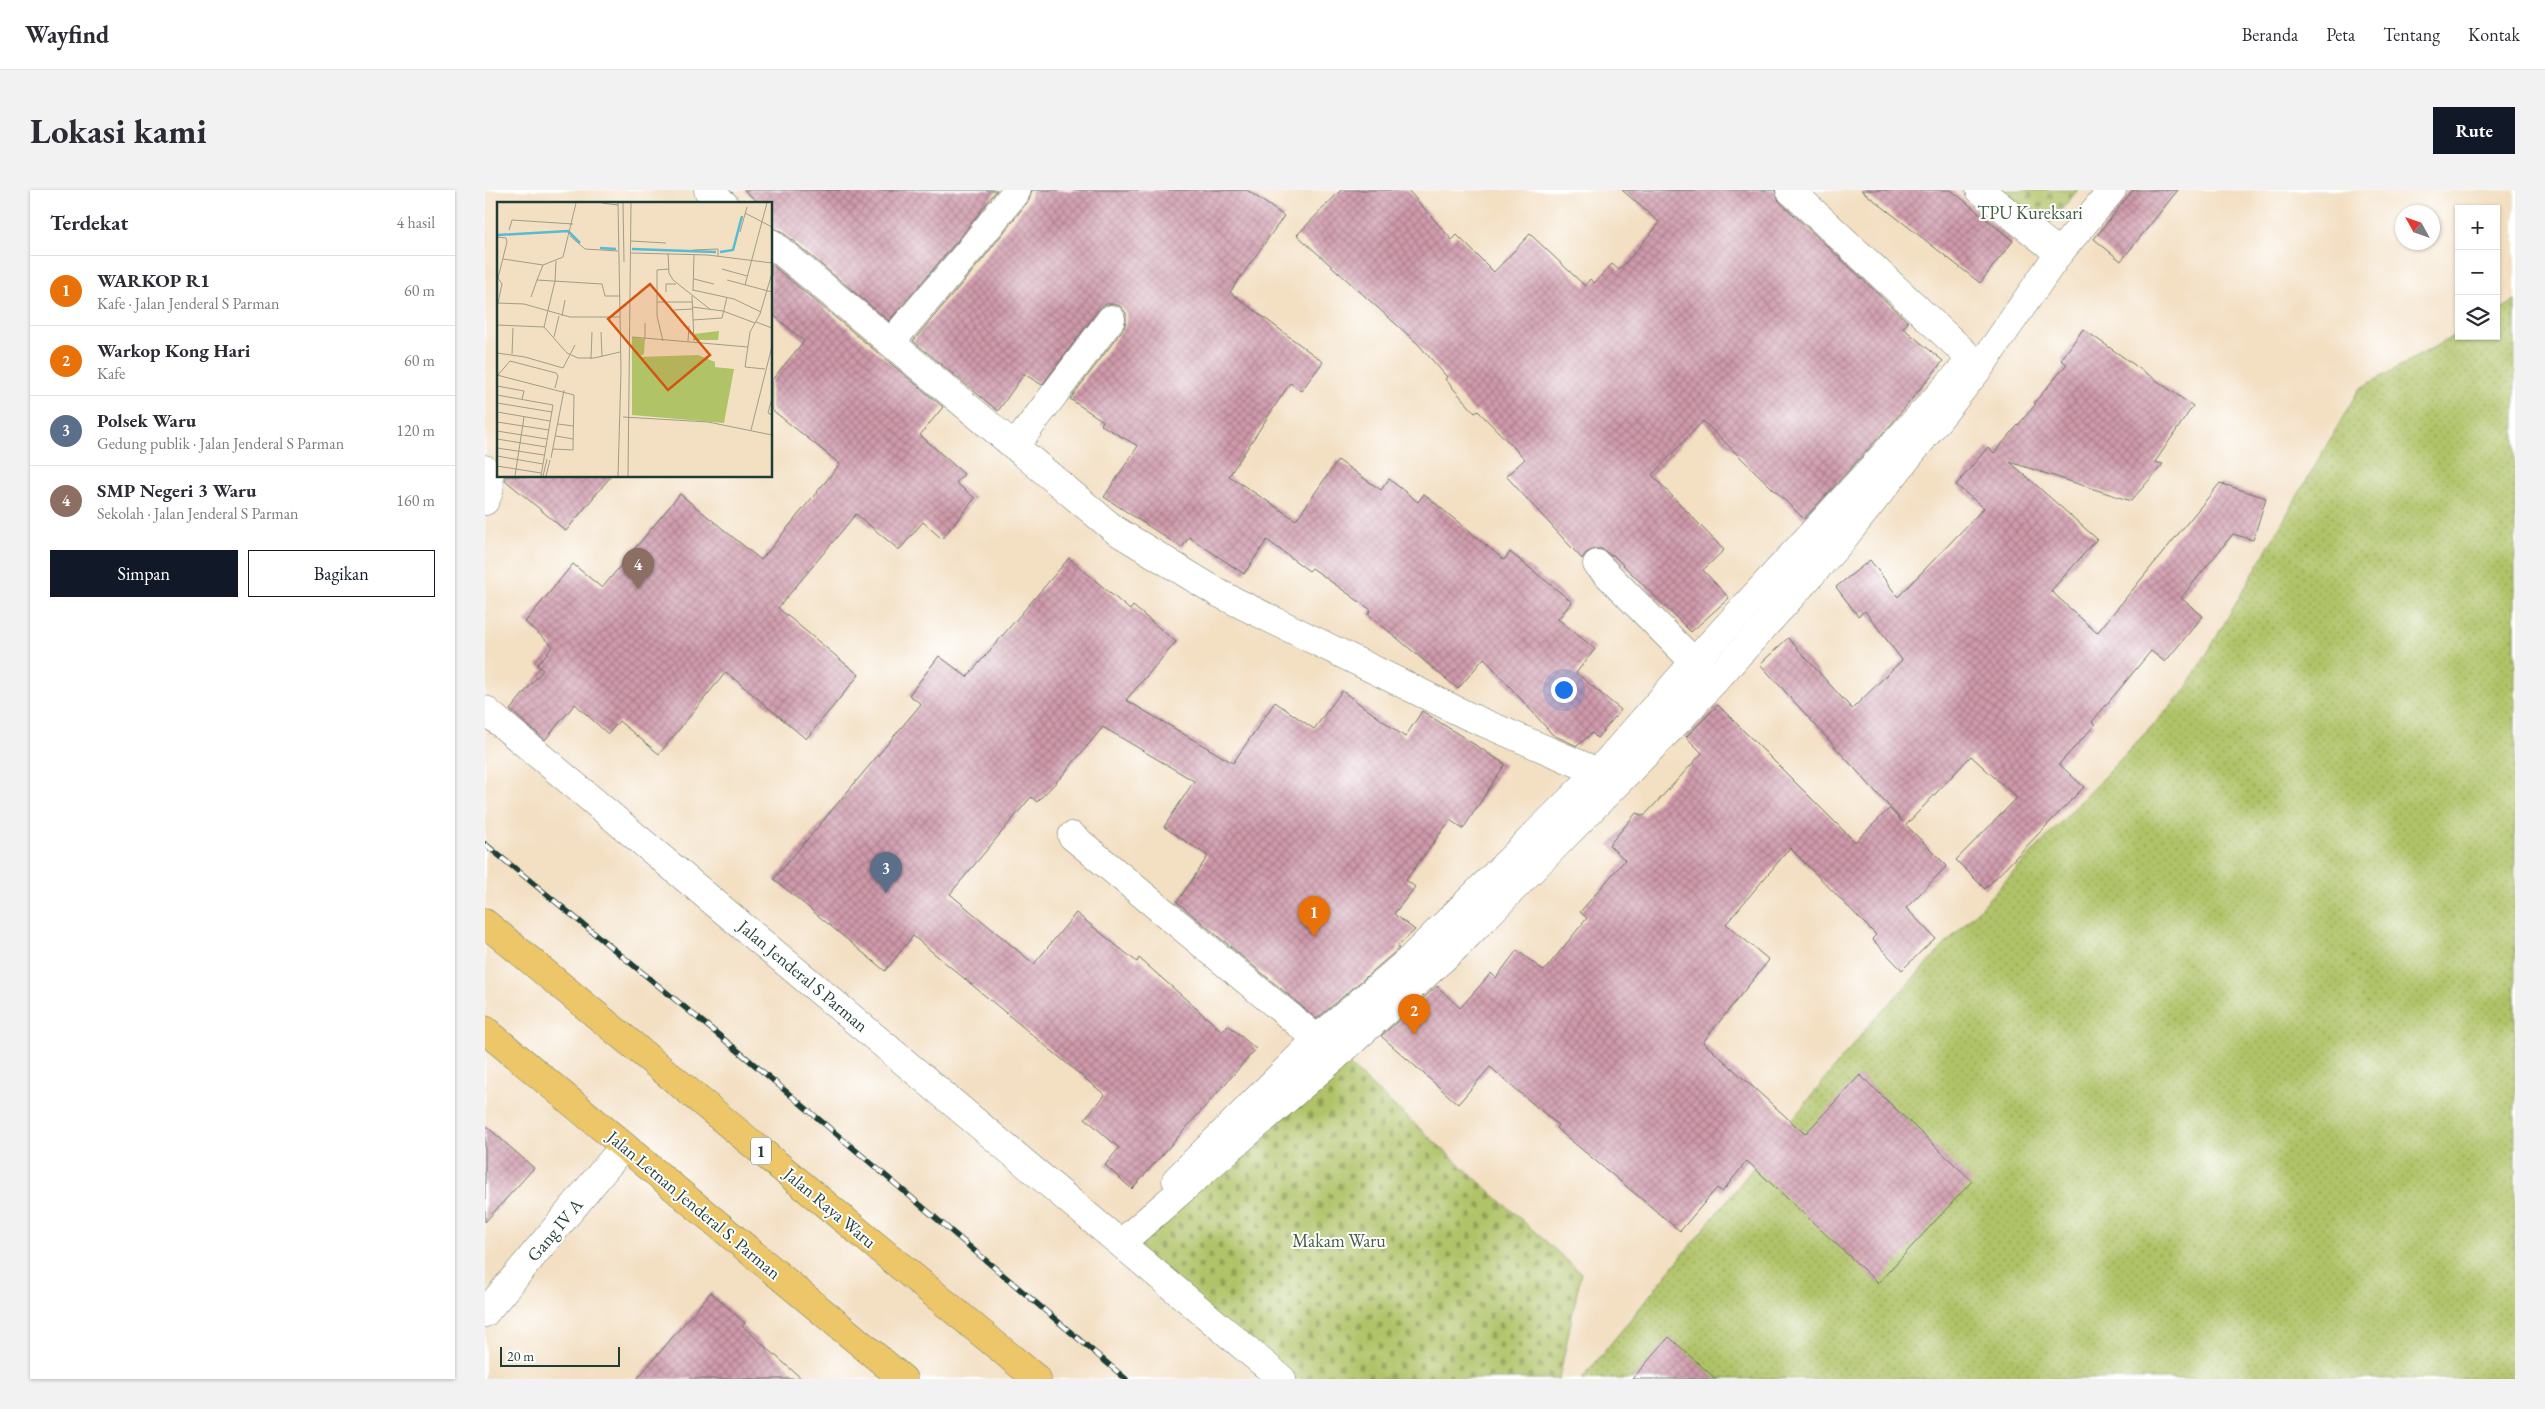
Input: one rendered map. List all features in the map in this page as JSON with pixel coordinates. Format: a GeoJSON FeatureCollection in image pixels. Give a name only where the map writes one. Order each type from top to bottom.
{"type":"FeatureCollection","features":[{"type":"Feature","properties":{"kind":"highway","name":"Jalan Raya Waru"},"geometry":{"type":"LineString","coordinates":[[485,923],[1037,1379]]}},
{"type":"Feature","properties":{"kind":"highway","name":"Jalan Letnan Jenderal S. Parman"},"geometry":{"type":"LineString","coordinates":[[485,1030],[903,1379]]}},
{"type":"Feature","properties":{"kind":"street"},"geometry":{"type":"LineString","coordinates":[[708,190],[722,202]]}},
{"type":"Feature","properties":{"kind":"street"},"geometry":{"type":"LineString","coordinates":[[891,342],[970,250],[1017,190]]}},
{"type":"Feature","properties":{"kind":"street"},"geometry":{"type":"LineString","coordinates":[[1790,190],[1976,363]]}},
{"type":"Feature","properties":{"kind":"street"},"geometry":{"type":"LineString","coordinates":[[1980,190],[2059,253]]}},
{"type":"Feature","properties":{"kind":"street"},"geometry":{"type":"LineString","coordinates":[[1608,777],[1715,680],[1838,545],[2059,253],[2112,190]]}},
{"type":"Feature","properties":{"kind":"street"},"geometry":{"type":"LineString","coordinates":[[773,245],[1115,530],[1220,594],[1468,716],[1608,777]]}},
{"type":"Feature","properties":{"kind":"street"},"geometry":{"type":"LineString","coordinates":[[1015,446],[1111,320]]}},
{"type":"Feature","properties":{"kind":"street"},"geometry":{"type":"LineString","coordinates":[[1119,1241],[1325,1048],[1458,945],[1608,777],[1694,662],[1976,363]]}},
{"type":"Feature","properties":{"kind":"street"},"geometry":{"type":"LineString","coordinates":[[485,469],[490,479],[490,492],[485,501]]}},
{"type":"Feature","properties":{"kind":"street"},"geometry":{"type":"LineString","coordinates":[[1597,564],[1694,662],[1715,680]]}},
{"type":"Feature","properties":{"kind":"street","name":"Jalan Jenderal S Parman"},"geometry":{"type":"LineString","coordinates":[[485,710],[1282,1379]]}},
{"type":"Feature","properties":{"kind":"street"},"geometry":{"type":"LineString","coordinates":[[1072,836],[1325,1048]]}},
{"type":"Feature","properties":{"kind":"street","name":"Gang IV A"},"geometry":{"type":"LineString","coordinates":[[485,1313],[624,1146]]}},
{"type":"Feature","properties":{"kind":"green space","name":"TPU Kureksari"},"geometry":{"type":"Polygon","coordinates":[[[1964,190],[2078,190],[2033,243],[1964,190]]]}},
{"type":"Feature","properties":{"kind":"green space"},"geometry":{"type":"Polygon","coordinates":[[[2515,301],[2515,1379],[1582,1379],[1869,1025],[2186,690],[2359,389],[2455,335],[2455,340],[2500,340],[2500,310],[2515,301]]]}},
{"type":"Feature","properties":{"kind":"green space","name":"Makam Waru"},"geometry":{"type":"Polygon","coordinates":[[[1342,1059],[1581,1273],[1559,1379],[1289,1379],[1124,1243],[1342,1059]]]}},
{"type":"Feature","properties":{"kind":"building"},"geometry":{"type":"Polygon","coordinates":[[[744,190],[997,190],[958,240],[889,321],[781,231],[773,229],[773,202],[758,202],[744,190]]]}},
{"type":"Feature","properties":{"kind":"building"},"geometry":{"type":"Polygon","coordinates":[[[1032,190],[1247,190],[1284,216],[1230,292],[1323,362],[1301,391],[1290,383],[1229,476],[1296,520],[1338,460],[1381,490],[1389,479],[1418,502],[1424,494],[1504,560],[1510,552],[1572,602],[1558,619],[1595,649],[1576,673],[1621,710],[1597,738],[1592,733],[1577,746],[1553,735],[1484,658],[1458,689],[1368,614],[1371,610],[1312,568],[1309,571],[1267,540],[1244,574],[1189,537],[1182,548],[1104,497],[1138,446],[1101,425],[1103,421],[1070,399],[1124,328],[1126,313],[1120,306],[1105,304],[1099,309],[1042,385],[1024,374],[998,411],[913,341],[982,260],[1029,200],[1032,190]]]}},
{"type":"Feature","properties":{"kind":"building"},"geometry":{"type":"Polygon","coordinates":[[[1341,190],[1408,190],[1452,240],[1457,235],[1494,272],[1530,234],[1585,286],[1590,279],[1594,283],[1612,264],[1619,270],[1660,223],[1622,190],[1775,190],[1779,201],[1908,322],[1903,328],[1943,361],[1893,422],[1804,519],[1703,421],[1652,475],[1724,550],[1703,570],[1729,598],[1691,632],[1612,554],[1611,556],[1602,549],[1594,549],[1586,553],[1582,559],[1506,476],[1525,459],[1478,411],[1475,413],[1418,344],[1297,235],[1341,190]]]}},
{"type":"Feature","properties":{"kind":"building"},"geometry":{"type":"Polygon","coordinates":[[[1861,190],[1951,190],[2013,241],[1980,283],[1861,190]]]}},
{"type":"Feature","properties":{"kind":"building"},"geometry":{"type":"Polygon","coordinates":[[[2133,190],[2178,190],[2121,261],[2094,239],[2133,190]]]}},
{"type":"Feature","properties":{"kind":"building"},"geometry":{"type":"Polygon","coordinates":[[[773,266],[943,407],[920,435],[964,474],[956,483],[975,498],[942,539],[923,522],[899,550],[856,514],[778,608],[859,675],[806,739],[726,672],[659,754],[619,721],[608,734],[575,704],[545,740],[510,710],[543,670],[537,665],[553,646],[525,622],[573,564],[602,588],[680,494],[761,560],[840,464],[773,411],[773,379],[804,341],[773,315],[773,266]]]}},
{"type":"Feature","properties":{"kind":"building"},"geometry":{"type":"Polygon","coordinates":[[[2083,329],[2193,406],[2155,462],[2163,464],[2131,501],[2010,462],[2097,539],[2051,591],[2097,633],[2220,483],[2266,498],[2253,540],[2233,534],[2181,598],[2203,616],[2165,662],[2151,651],[2092,722],[2095,725],[2059,764],[2084,787],[1985,889],[1956,860],[2017,798],[1971,756],[1906,825],[1947,866],[1906,908],[1935,938],[1902,970],[1872,939],[1876,935],[1790,848],[1726,924],[1769,960],[1703,1042],[1805,1134],[1860,1075],[1972,1181],[1878,1283],[1747,1161],[1722,1192],[1717,1188],[1680,1231],[1556,1128],[1558,1125],[1490,1067],[1458,1104],[1381,1036],[1437,986],[1460,1008],[1491,973],[1496,978],[1517,950],[1544,971],[1587,918],[1580,912],[1625,860],[1609,845],[1636,813],[1644,816],[1702,753],[1686,737],[1718,705],[1855,842],[1889,809],[1903,822],[1760,664],[1788,638],[1852,709],[1902,660],[1865,611],[1858,616],[1836,587],[1870,560],[1898,597],[1984,508],[1956,485],[1988,447],[1994,453],[2036,404],[2034,403],[2067,364],[2061,360],[2083,329]]]}},
{"type":"Feature","properties":{"kind":"building"},"geometry":{"type":"Polygon","coordinates":[[[505,478],[609,478],[566,531],[505,480],[505,478]]]}},
{"type":"Feature","properties":{"kind":"building"},"geometry":{"type":"Polygon","coordinates":[[[1069,558],[1130,610],[1133,606],[1176,642],[1126,700],[1233,763],[1275,702],[1314,729],[1342,691],[1405,737],[1422,711],[1505,764],[1463,829],[1450,820],[1406,880],[1415,887],[1394,914],[1415,930],[1397,947],[1399,948],[1395,952],[1317,1019],[1177,902],[1208,856],[1164,827],[1194,781],[1103,727],[1062,776],[1037,802],[1031,797],[950,894],[1034,964],[1076,913],[1137,962],[1139,958],[1222,1031],[1228,1025],[1256,1049],[1132,1189],[1105,1165],[1119,1148],[1085,1118],[1105,1095],[913,936],[885,971],[774,879],[921,704],[909,695],[939,656],[967,677],[1069,558]]]}},
{"type":"Feature","properties":{"kind":"building"},"geometry":{"type":"Polygon","coordinates":[[[485,1125],[534,1168],[485,1222],[485,1125]]]}},
{"type":"Feature","properties":{"kind":"building"},"geometry":{"type":"Polygon","coordinates":[[[711,1292],[745,1323],[742,1326],[802,1379],[637,1379],[711,1292]]]}},
{"type":"Feature","properties":{"kind":"building"},"geometry":{"type":"Polygon","coordinates":[[[1669,1337],[1716,1379],[1632,1379],[1669,1337]]]}},
{"type":"Feature","properties":{"kind":"railway"},"geometry":{"type":"LineString","coordinates":[[485,844],[743,1055],[1126,1379]]}},
{"type":"Feature","properties":{"kind":"place","name":"SMP Negeri 3 Waru"},"geometry":{"type":"Point","coordinates":[638,589]}},
{"type":"Feature","properties":{"kind":"place","name":"Polsek Waru"},"geometry":{"type":"Point","coordinates":[886,893]}},
{"type":"Feature","properties":{"kind":"place","name":"WARKOP R1"},"geometry":{"type":"Point","coordinates":[1314,937]}},
{"type":"Feature","properties":{"kind":"place","name":"Warkop Kong Hari"},"geometry":{"type":"Point","coordinates":[1414,1035]}}]}
